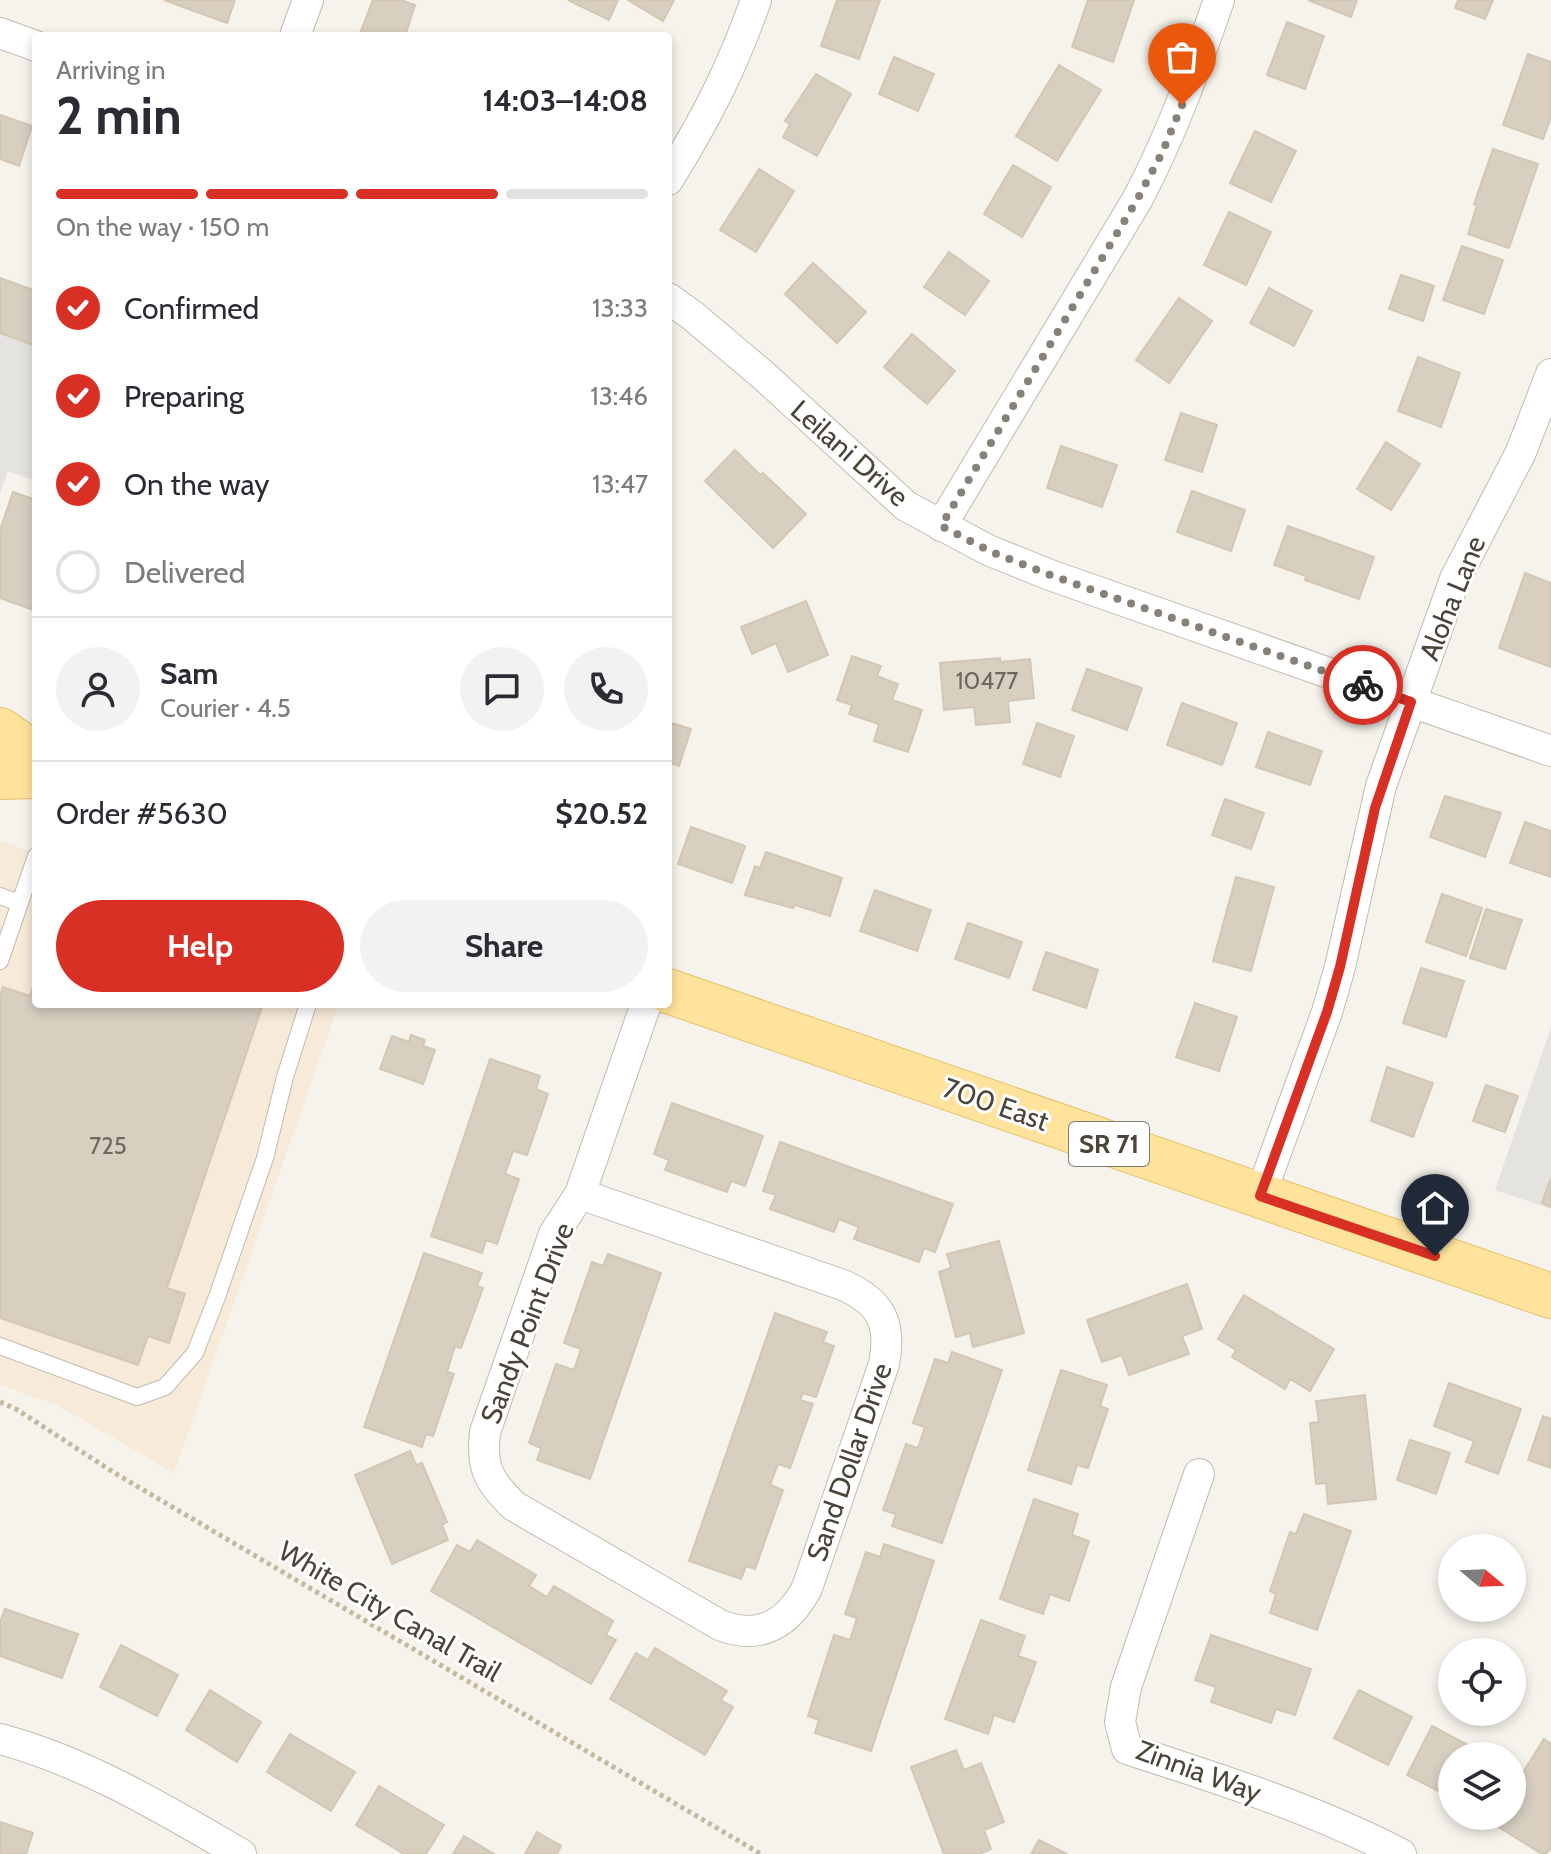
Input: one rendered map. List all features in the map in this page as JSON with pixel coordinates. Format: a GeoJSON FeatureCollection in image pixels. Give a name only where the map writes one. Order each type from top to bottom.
{"type":"FeatureCollection","features":[{"type":"Feature","properties":{"kind":"main road"},"geometry":{"type":"LineString","coordinates":[[0,730],[32,752]]}},
{"type":"Feature","properties":{"kind":"main road"},"geometry":{"type":"LineString","coordinates":[[0,777],[32,776]]}},
{"type":"Feature","properties":{"kind":"main road","name":"700 East"},"geometry":{"type":"LineString","coordinates":[[672,992],[1551,1296]]}},
{"type":"Feature","properties":{"kind":"street"},"geometry":{"type":"LineString","coordinates":[[296,32],[308,0]]}},
{"type":"Feature","properties":{"kind":"street"},"geometry":{"type":"LineString","coordinates":[[672,173],[727,76],[756,0]]}},
{"type":"Feature","properties":{"kind":"street"},"geometry":{"type":"LineString","coordinates":[[941,526],[1137,200],[1162,153],[1219,0]]}},
{"type":"Feature","properties":{"kind":"street"},"geometry":{"type":"LineString","coordinates":[[0,33],[32,45]]}},
{"type":"Feature","properties":{"kind":"street","name":"Leilani Drive"},"geometry":{"type":"LineString","coordinates":[[672,301],[763,375],[906,506],[941,526],[994,553],[1050,575],[1551,751]]}},
{"type":"Feature","properties":{"kind":"street","name":"Aloha Lane"},"geometry":{"type":"LineString","coordinates":[[1260,1196],[1327,1012],[1377,800],[1411,702],[1455,579],[1521,452],[1551,374]]}},
{"type":"Feature","properties":{"kind":"street","name":"Sandy Point Drive"},"geometry":{"type":"LineString","coordinates":[[645,1008],[580,1194],[554,1234],[485,1432],[482,1455],[488,1475],[499,1492],[514,1506],[720,1625],[734,1631],[765,1629]]}},
{"type":"Feature","properties":{"kind":"street","name":"Sand Dollar Drive"},"geometry":{"type":"LineString","coordinates":[[580,1194],[843,1285],[862,1294],[876,1307],[886,1325],[888,1344],[884,1364],[807,1588],[798,1606],[765,1629]]}},
{"type":"Feature","properties":{"kind":"street","name":"Zinnia Way"},"geometry":{"type":"LineString","coordinates":[[1199,1474],[1126,1687],[1120,1722],[1127,1749],[1291,1805],[1401,1854]]}},
{"type":"Feature","properties":{"kind":"street"},"geometry":{"type":"LineString","coordinates":[[0,1739],[33,1748],[111,1780],[241,1854]]}},
{"type":"Feature","properties":{"kind":"lane"},"geometry":{"type":"LineString","coordinates":[[0,961],[32,868]]}},
{"type":"Feature","properties":{"kind":"lane"},"geometry":{"type":"LineString","coordinates":[[0,896],[20,903]]}},
{"type":"Feature","properties":{"kind":"lane"},"geometry":{"type":"LineString","coordinates":[[0,1346],[137,1397],[165,1387],[195,1353],[217,1297],[265,1158],[285,1077],[307,1008]]}},
{"type":"Feature","properties":{"kind":"path","name":"White City Canal Trail"},"geometry":{"type":"LineString","coordinates":[[0,1402],[16,1409],[113,1472],[761,1854]]}},
{"type":"Feature","properties":{"kind":"shaded area"},"geometry":{"type":"Polygon","coordinates":[[[0,333],[32,345],[32,480],[8,471],[0,494],[0,333]]]}},
{"type":"Feature","properties":{"kind":"shaded area"},"geometry":{"type":"Polygon","coordinates":[[[0,841],[32,852],[32,1008],[338,1008],[174,1473],[57,1405],[0,1385],[0,841]]]}},
{"type":"Feature","properties":{"kind":"shaded area"},"geometry":{"type":"Polygon","coordinates":[[[1551,1027],[1551,1209],[1495,1190],[1551,1027]]]}},
{"type":"Feature","properties":{"kind":"building"},"geometry":{"type":"Polygon","coordinates":[[[164,0],[235,0],[227,23],[164,0]]]}},
{"type":"Feature","properties":{"kind":"building"},"geometry":{"type":"Polygon","coordinates":[[[373,0],[401,0],[415,5],[406,32],[361,32],[373,0]]]}},
{"type":"Feature","properties":{"kind":"building"},"geometry":{"type":"Polygon","coordinates":[[[568,0],[618,0],[609,20],[568,0]]]}},
{"type":"Feature","properties":{"kind":"building"},"geometry":{"type":"Polygon","coordinates":[[[628,0],[674,0],[663,21],[628,0]]]}},
{"type":"Feature","properties":{"kind":"building"},"geometry":{"type":"Polygon","coordinates":[[[837,0],[880,0],[859,59],[821,46],[837,0]]]}},
{"type":"Feature","properties":{"kind":"building"},"geometry":{"type":"Polygon","coordinates":[[[1088,0],[1134,0],[1113,62],[1072,47],[1088,0]]]}},
{"type":"Feature","properties":{"kind":"building"},"geometry":{"type":"Polygon","coordinates":[[[1308,0],[1357,0],[1351,17],[1308,0]]]}},
{"type":"Feature","properties":{"kind":"building"},"geometry":{"type":"Polygon","coordinates":[[[1458,0],[1493,0],[1485,19],[1455,8],[1458,0]]]}},
{"type":"Feature","properties":{"kind":"building"},"geometry":{"type":"Polygon","coordinates":[[[1287,22],[1324,36],[1305,89],[1267,75],[1287,22]]]}},
{"type":"Feature","properties":{"kind":"building"},"geometry":{"type":"Polygon","coordinates":[[[1528,54],[1551,62],[1551,117],[1543,139],[1503,125],[1528,54]]]}},
{"type":"Feature","properties":{"kind":"building"},"geometry":{"type":"Polygon","coordinates":[[[894,57],[934,74],[918,111],[879,94],[894,57]]]}},
{"type":"Feature","properties":{"kind":"building"},"geometry":{"type":"Polygon","coordinates":[[[1059,65],[1101,90],[1057,161],[1016,136],[1059,65]]]}},
{"type":"Feature","properties":{"kind":"building"},"geometry":{"type":"Polygon","coordinates":[[[816,74],[851,94],[817,156],[783,137],[790,124],[785,121],[816,74]]]}},
{"type":"Feature","properties":{"kind":"building"},"geometry":{"type":"Polygon","coordinates":[[[0,115],[32,126],[19,166],[0,159],[0,115]]]}},
{"type":"Feature","properties":{"kind":"building"},"geometry":{"type":"Polygon","coordinates":[[[1255,131],[1296,151],[1271,202],[1230,183],[1255,131]]]}},
{"type":"Feature","properties":{"kind":"building"},"geometry":{"type":"Polygon","coordinates":[[[1493,149],[1538,164],[1509,248],[1468,234],[1477,205],[1474,204],[1493,149]]]}},
{"type":"Feature","properties":{"kind":"building"},"geometry":{"type":"Polygon","coordinates":[[[1013,165],[1051,187],[1022,237],[984,214],[1013,165]]]}},
{"type":"Feature","properties":{"kind":"building"},"geometry":{"type":"Polygon","coordinates":[[[759,169],[794,191],[756,252],[720,230],[759,169]]]}},
{"type":"Feature","properties":{"kind":"building"},"geometry":{"type":"Polygon","coordinates":[[[1229,212],[1271,232],[1246,285],[1204,265],[1229,212]]]}},
{"type":"Feature","properties":{"kind":"building"},"geometry":{"type":"Polygon","coordinates":[[[1462,246],[1503,260],[1484,314],[1443,300],[1462,246]]]}},
{"type":"Feature","properties":{"kind":"building"},"geometry":{"type":"Polygon","coordinates":[[[949,252],[989,281],[965,315],[924,287],[949,252]]]}},
{"type":"Feature","properties":{"kind":"building"},"geometry":{"type":"Polygon","coordinates":[[[813,263],[866,312],[837,343],[785,294],[813,263]]]}},
{"type":"Feature","properties":{"kind":"building"},"geometry":{"type":"Polygon","coordinates":[[[1401,275],[1434,286],[1423,321],[1389,309],[1401,275]]]}},
{"type":"Feature","properties":{"kind":"building"},"geometry":{"type":"Polygon","coordinates":[[[0,278],[32,290],[32,345],[0,333],[0,278]]]}},
{"type":"Feature","properties":{"kind":"building"},"geometry":{"type":"Polygon","coordinates":[[[1269,288],[1312,311],[1294,346],[1250,323],[1269,288]]]}},
{"type":"Feature","properties":{"kind":"building"},"geometry":{"type":"Polygon","coordinates":[[[1179,298],[1212,321],[1169,383],[1136,360],[1179,298]]]}},
{"type":"Feature","properties":{"kind":"building"},"geometry":{"type":"Polygon","coordinates":[[[912,334],[955,371],[927,404],[884,367],[912,334]]]}},
{"type":"Feature","properties":{"kind":"building"},"geometry":{"type":"Polygon","coordinates":[[[1418,357],[1460,373],[1441,427],[1398,411],[1418,357]]]}},
{"type":"Feature","properties":{"kind":"building"},"geometry":{"type":"Polygon","coordinates":[[[1181,413],[1217,425],[1202,472],[1165,460],[1181,413]]]}},
{"type":"Feature","properties":{"kind":"building"},"geometry":{"type":"Polygon","coordinates":[[[1386,442],[1420,464],[1391,510],[1357,489],[1386,442]]]}},
{"type":"Feature","properties":{"kind":"building"},"geometry":{"type":"Polygon","coordinates":[[[1061,446],[1117,465],[1102,507],[1047,488],[1061,446]]]}},
{"type":"Feature","properties":{"kind":"building"},"geometry":{"type":"Polygon","coordinates":[[[735,450],[806,514],[773,548],[705,481],[735,450]]]}},
{"type":"Feature","properties":{"kind":"building"},"geometry":{"type":"Polygon","coordinates":[[[1192,491],[1245,510],[1231,551],[1177,532],[1192,491]]]}},
{"type":"Feature","properties":{"kind":"building"},"geometry":{"type":"Polygon","coordinates":[[[13,492],[32,499],[32,610],[0,598],[0,530],[13,492]]]}},
{"type":"Feature","properties":{"kind":"building"},"geometry":{"type":"Polygon","coordinates":[[[1288,526],[1374,557],[1359,599],[1305,580],[1306,576],[1274,565],[1288,526]]]}},
{"type":"Feature","properties":{"kind":"building"},"geometry":{"type":"Polygon","coordinates":[[[1525,573],[1551,583],[1551,667],[1499,648],[1525,573]]]}},
{"type":"Feature","properties":{"kind":"building"},"geometry":{"type":"Polygon","coordinates":[[[806,601],[828,655],[788,672],[776,643],[752,654],[741,627],[806,601]]]}},
{"type":"Feature","properties":{"kind":"building"},"geometry":{"type":"Polygon","coordinates":[[[852,656],[881,666],[877,676],[898,684],[892,700],[922,710],[908,752],[874,741],[879,724],[849,714],[852,705],[837,700],[852,656]]]}},
{"type":"Feature","properties":{"kind":"building"},"geometry":{"type":"Polygon","coordinates":[[[1000,658],[1000,662],[1030,659],[1034,698],[1008,701],[1010,722],[976,725],[974,707],[944,710],[940,663],[1000,658]]]}},
{"type":"Feature","properties":{"kind":"building"},"geometry":{"type":"Polygon","coordinates":[[[1087,669],[1142,688],[1127,730],[1072,710],[1087,669]]]}},
{"type":"Feature","properties":{"kind":"building"},"geometry":{"type":"Polygon","coordinates":[[[1182,703],[1237,723],[1222,765],[1167,745],[1182,703]]]}},
{"type":"Feature","properties":{"kind":"building"},"geometry":{"type":"Polygon","coordinates":[[[672,723],[691,729],[679,766],[672,763],[672,723]]]}},
{"type":"Feature","properties":{"kind":"building"},"geometry":{"type":"Polygon","coordinates":[[[1037,723],[1074,736],[1060,777],[1023,764],[1037,723]]]}},
{"type":"Feature","properties":{"kind":"building"},"geometry":{"type":"Polygon","coordinates":[[[1268,732],[1322,751],[1310,785],[1256,767],[1268,732]]]}},
{"type":"Feature","properties":{"kind":"building"},"geometry":{"type":"Polygon","coordinates":[[[1445,796],[1501,813],[1485,857],[1430,837],[1445,796]]]}},
{"type":"Feature","properties":{"kind":"building"},"geometry":{"type":"Polygon","coordinates":[[[1225,799],[1264,813],[1251,849],[1212,835],[1225,799]]]}},
{"type":"Feature","properties":{"kind":"building"},"geometry":{"type":"Polygon","coordinates":[[[1525,822],[1551,831],[1551,877],[1510,863],[1525,822]]]}},
{"type":"Feature","properties":{"kind":"building"},"geometry":{"type":"Polygon","coordinates":[[[691,827],[745,846],[732,883],[678,864],[691,827]]]}},
{"type":"Feature","properties":{"kind":"building"},"geometry":{"type":"Polygon","coordinates":[[[766,852],[842,878],[830,916],[745,895],[755,866],[760,868],[766,852]]]}},
{"type":"Feature","properties":{"kind":"building"},"geometry":{"type":"Polygon","coordinates":[[[1236,877],[1274,887],[1251,971],[1213,961],[1236,877]]]}},
{"type":"Feature","properties":{"kind":"building"},"geometry":{"type":"Polygon","coordinates":[[[875,890],[931,910],[917,951],[860,931],[875,890]]]}},
{"type":"Feature","properties":{"kind":"building"},"geometry":{"type":"Polygon","coordinates":[[[1442,894],[1482,908],[1466,956],[1426,942],[1442,894]]]}},
{"type":"Feature","properties":{"kind":"building"},"geometry":{"type":"Polygon","coordinates":[[[1486,909],[1522,920],[1505,969],[1470,958],[1486,909]]]}},
{"type":"Feature","properties":{"kind":"building"},"geometry":{"type":"Polygon","coordinates":[[[968,923],[1022,942],[1009,978],[955,959],[968,923]]]}},
{"type":"Feature","properties":{"kind":"building"},"geometry":{"type":"Polygon","coordinates":[[[1046,952],[1098,970],[1086,1008],[1033,990],[1046,952]]]}},
{"type":"Feature","properties":{"kind":"building"},"geometry":{"type":"Polygon","coordinates":[[[1421,968],[1464,981],[1446,1037],[1403,1023],[1421,968]]]}},
{"type":"Feature","properties":{"kind":"building"},"geometry":{"type":"Polygon","coordinates":[[[3,987],[30,996],[32,990],[32,1008],[262,1008],[167,1288],[185,1294],[169,1343],[148,1336],[138,1365],[0,1318],[0,996],[3,987]]]}},
{"type":"Feature","properties":{"kind":"building"},"geometry":{"type":"Polygon","coordinates":[[[1195,1003],[1237,1017],[1219,1071],[1176,1057],[1195,1003]]]}},
{"type":"Feature","properties":{"kind":"building"},"geometry":{"type":"Polygon","coordinates":[[[411,1035],[425,1040],[423,1046],[435,1050],[423,1084],[380,1069],[392,1036],[409,1042],[411,1035]]]}},
{"type":"Feature","properties":{"kind":"building"},"geometry":{"type":"Polygon","coordinates":[[[490,1059],[540,1076],[536,1089],[548,1094],[527,1155],[513,1151],[505,1174],[519,1179],[497,1244],[486,1240],[482,1253],[431,1236],[490,1059]]]}},
{"type":"Feature","properties":{"kind":"building"},"geometry":{"type":"Polygon","coordinates":[[[1387,1067],[1433,1083],[1413,1137],[1371,1121],[1387,1067]]]}},
{"type":"Feature","properties":{"kind":"building"},"geometry":{"type":"Polygon","coordinates":[[[1486,1085],[1518,1096],[1505,1132],[1473,1121],[1486,1085]]]}},
{"type":"Feature","properties":{"kind":"building"},"geometry":{"type":"Polygon","coordinates":[[[672,1103],[763,1136],[745,1186],[731,1181],[727,1192],[665,1170],[669,1160],[654,1154],[672,1103]]]}},
{"type":"Feature","properties":{"kind":"building"},"geometry":{"type":"Polygon","coordinates":[[[780,1142],[953,1204],[935,1252],[924,1248],[919,1262],[854,1239],[859,1227],[839,1219],[834,1232],[770,1209],[776,1195],[763,1191],[780,1142]]]}},
{"type":"Feature","properties":{"kind":"building"},"geometry":{"type":"Polygon","coordinates":[[[1551,1181],[1551,1207],[1542,1203],[1551,1181]]]}},
{"type":"Feature","properties":{"kind":"building"},"geometry":{"type":"Polygon","coordinates":[[[999,1241],[1024,1333],[973,1347],[970,1333],[956,1337],[939,1272],[951,1268],[947,1254],[999,1241]]]}},
{"type":"Feature","properties":{"kind":"building"},"geometry":{"type":"Polygon","coordinates":[[[424,1253],[482,1273],[477,1286],[483,1288],[461,1348],[455,1346],[447,1372],[454,1374],[433,1436],[426,1434],[422,1447],[364,1427],[424,1253]]]}},
{"type":"Feature","properties":{"kind":"building"},"geometry":{"type":"Polygon","coordinates":[[[608,1254],[661,1273],[590,1479],[537,1460],[541,1448],[529,1443],[556,1364],[574,1370],[581,1349],[564,1343],[592,1262],[603,1266],[608,1254]]]}},
{"type":"Feature","properties":{"kind":"building"},"geometry":{"type":"Polygon","coordinates":[[[1187,1284],[1202,1329],[1182,1336],[1189,1354],[1129,1375],[1122,1355],[1102,1362],[1087,1320],[1187,1284]]]}},
{"type":"Feature","properties":{"kind":"building"},"geometry":{"type":"Polygon","coordinates":[[[1244,1295],[1334,1349],[1310,1391],[1290,1379],[1285,1389],[1232,1357],[1236,1350],[1218,1339],[1244,1295]]]}},
{"type":"Feature","properties":{"kind":"building"},"geometry":{"type":"Polygon","coordinates":[[[775,1313],[827,1332],[823,1342],[834,1346],[816,1397],[803,1393],[800,1400],[813,1404],[790,1468],[778,1464],[770,1485],[783,1490],[755,1569],[746,1566],[741,1579],[689,1561],[775,1313]]]}},
{"type":"Feature","properties":{"kind":"building"},"geometry":{"type":"Polygon","coordinates":[[[952,1352],[1002,1370],[942,1543],[892,1526],[896,1514],[883,1510],[906,1444],[918,1448],[925,1427],[913,1423],[935,1359],[948,1363],[952,1352]]]}},
{"type":"Feature","properties":{"kind":"building"},"geometry":{"type":"Polygon","coordinates":[[[1061,1370],[1107,1385],[1100,1406],[1108,1409],[1088,1468],[1077,1465],[1071,1484],[1028,1470],[1061,1370]]]}},
{"type":"Feature","properties":{"kind":"building"},"geometry":{"type":"Polygon","coordinates":[[[1449,1383],[1521,1409],[1498,1474],[1466,1462],[1474,1441],[1434,1426],[1449,1383]]]}},
{"type":"Feature","properties":{"kind":"building"},"geometry":{"type":"Polygon","coordinates":[[[1365,1395],[1376,1499],[1328,1504],[1326,1483],[1316,1484],[1310,1423],[1319,1422],[1316,1401],[1365,1395]]]}},
{"type":"Feature","properties":{"kind":"building"},"geometry":{"type":"Polygon","coordinates":[[[1543,1416],[1551,1419],[1551,1468],[1528,1460],[1543,1416]]]}},
{"type":"Feature","properties":{"kind":"building"},"geometry":{"type":"Polygon","coordinates":[[[1410,1440],[1450,1453],[1436,1494],[1397,1480],[1410,1440]]]}},
{"type":"Feature","properties":{"kind":"building"},"geometry":{"type":"Polygon","coordinates":[[[410,1451],[416,1465],[422,1463],[447,1522],[442,1525],[448,1540],[392,1564],[355,1475],[410,1451]]]}},
{"type":"Feature","properties":{"kind":"building"},"geometry":{"type":"Polygon","coordinates":[[[1034,1499],[1078,1514],[1072,1535],[1089,1541],[1069,1601],[1050,1594],[1043,1614],[1000,1599],[1034,1499]]]}},
{"type":"Feature","properties":{"kind":"building"},"geometry":{"type":"Polygon","coordinates":[[[1304,1514],[1351,1531],[1317,1630],[1270,1613],[1276,1594],[1270,1591],[1290,1532],[1296,1534],[1304,1514]]]}},
{"type":"Feature","properties":{"kind":"building"},"geometry":{"type":"Polygon","coordinates":[[[477,1540],[536,1575],[529,1586],[547,1597],[554,1586],[613,1621],[606,1635],[616,1640],[591,1684],[431,1591],[457,1545],[470,1552],[477,1540]]]}},
{"type":"Feature","properties":{"kind":"building"},"geometry":{"type":"Polygon","coordinates":[[[884,1544],[934,1561],[871,1751],[815,1733],[819,1720],[808,1716],[834,1635],[850,1640],[857,1618],[845,1614],[866,1552],[880,1557],[884,1544]]]}},
{"type":"Feature","properties":{"kind":"building"},"geometry":{"type":"Polygon","coordinates":[[[5,1609],[78,1634],[62,1678],[0,1656],[0,1622],[5,1609]]]}},
{"type":"Feature","properties":{"kind":"building"},"geometry":{"type":"Polygon","coordinates":[[[981,1620],[1025,1636],[1018,1656],[1036,1662],[1014,1722],[994,1715],[988,1734],[945,1719],[981,1620]]]}},
{"type":"Feature","properties":{"kind":"building"},"geometry":{"type":"Polygon","coordinates":[[[1211,1635],[1311,1669],[1295,1715],[1276,1709],[1271,1723],[1211,1702],[1216,1687],[1195,1680],[1211,1635]]]}},
{"type":"Feature","properties":{"kind":"building"},"geometry":{"type":"Polygon","coordinates":[[[121,1645],[178,1675],[157,1716],[100,1687],[121,1645]]]}},
{"type":"Feature","properties":{"kind":"building"},"geometry":{"type":"Polygon","coordinates":[[[655,1648],[727,1691],[721,1700],[733,1707],[705,1755],[610,1699],[636,1653],[648,1660],[655,1648]]]}},
{"type":"Feature","properties":{"kind":"building"},"geometry":{"type":"Polygon","coordinates":[[[210,1690],[261,1722],[237,1762],[186,1730],[210,1690]]]}},
{"type":"Feature","properties":{"kind":"building"},"geometry":{"type":"Polygon","coordinates":[[[1359,1690],[1412,1717],[1388,1765],[1334,1738],[1359,1690]]]}},
{"type":"Feature","properties":{"kind":"building"},"geometry":{"type":"Polygon","coordinates":[[[1432,1726],[1462,1742],[1438,1742],[1438,1791],[1407,1775],[1432,1726]]]}},
{"type":"Feature","properties":{"kind":"building"},"geometry":{"type":"Polygon","coordinates":[[[290,1734],[355,1772],[331,1811],[267,1772],[290,1734]]]}},
{"type":"Feature","properties":{"kind":"building"},"geometry":{"type":"Polygon","coordinates":[[[1544,1739],[1551,1744],[1551,1848],[1546,1854],[1503,1830],[1526,1830],[1526,1768],[1544,1739]]]}},
{"type":"Feature","properties":{"kind":"building"},"geometry":{"type":"Polygon","coordinates":[[[956,1750],[964,1770],[981,1763],[1004,1822],[984,1830],[991,1849],[979,1854],[944,1854],[911,1767],[956,1750]]]}},
{"type":"Feature","properties":{"kind":"building"},"geometry":{"type":"Polygon","coordinates":[[[379,1786],[444,1825],[426,1854],[404,1854],[356,1825],[379,1786]]]}},
{"type":"Feature","properties":{"kind":"building"},"geometry":{"type":"Polygon","coordinates":[[[0,1822],[33,1833],[26,1854],[0,1854],[0,1822]]]}},
{"type":"Feature","properties":{"kind":"building"},"geometry":{"type":"Polygon","coordinates":[[[537,1832],[561,1846],[557,1854],[525,1854],[537,1832]]]}},
{"type":"Feature","properties":{"kind":"building"},"geometry":{"type":"Polygon","coordinates":[[[464,1836],[494,1854],[453,1854],[464,1836]]]}},
{"type":"Feature","properties":{"kind":"building"},"geometry":{"type":"Polygon","coordinates":[[[1039,1840],[1067,1854],[1031,1854],[1039,1840]]]}},
{"type":"Feature","properties":{"kind":"way so far"},"geometry":{"type":"LineString","coordinates":[[1182,105],[1162,153],[1137,200],[941,526],[994,553],[1050,575],[1363,685]]}},
{"type":"Feature","properties":{"kind":"route"},"geometry":{"type":"LineString","coordinates":[[1363,685],[1411,702],[1369,830],[1340,967],[1327,1012],[1260,1196],[1435,1256]]}}]}
